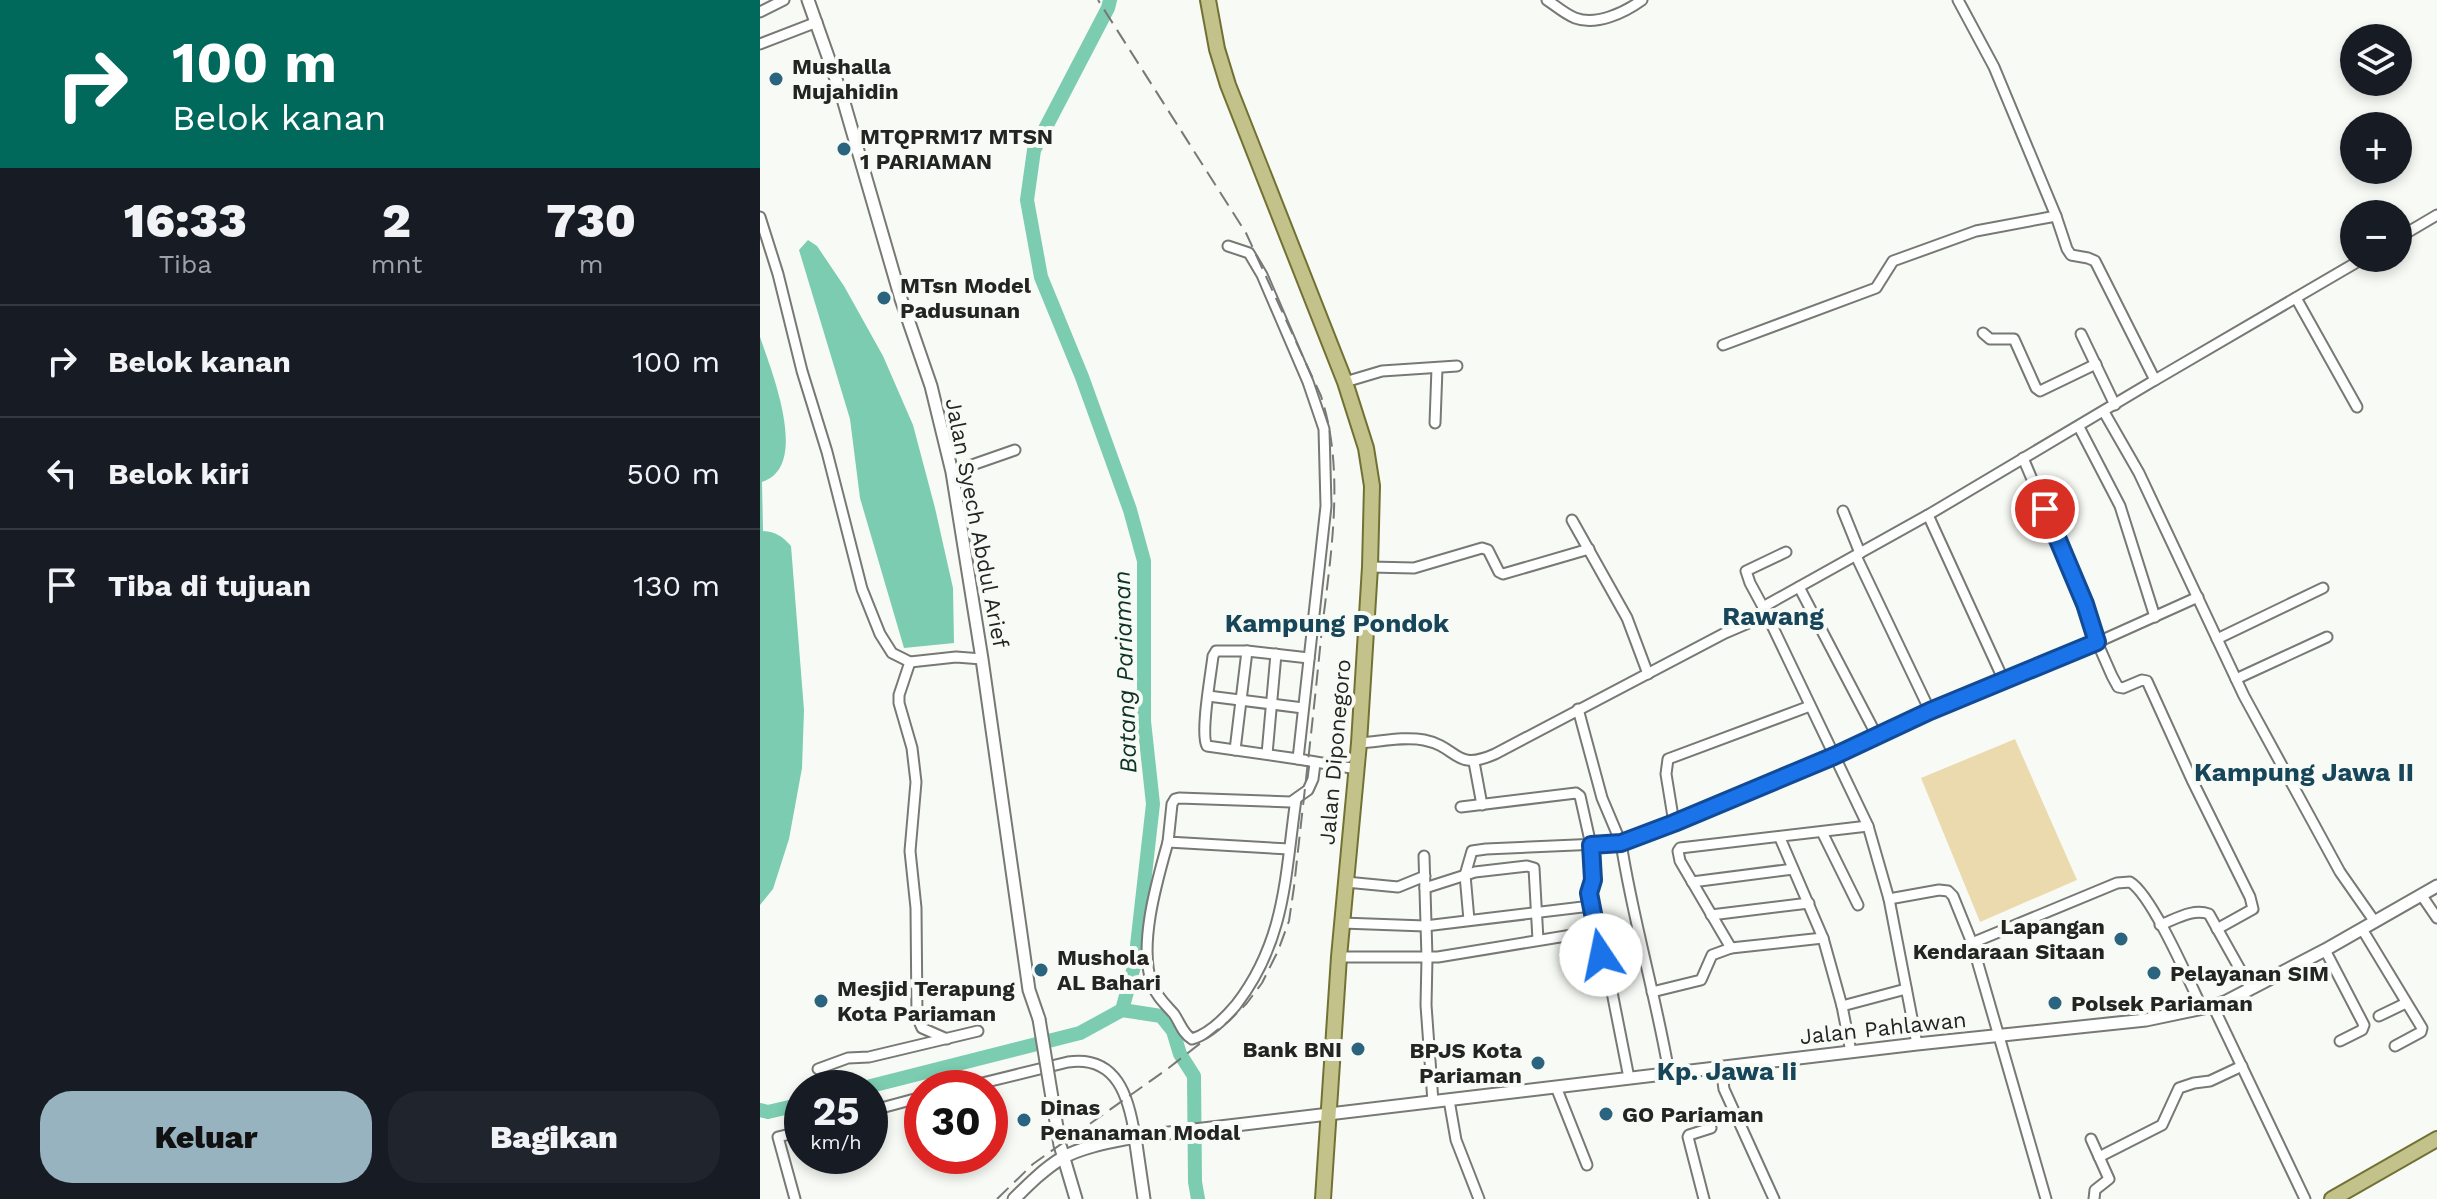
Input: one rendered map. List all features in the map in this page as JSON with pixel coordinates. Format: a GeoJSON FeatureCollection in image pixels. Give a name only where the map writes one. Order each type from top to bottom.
{"type":"FeatureCollection","features":[{"type":"Feature","properties":{"kind":"main road","name":"Jalan Diponegoro"},"geometry":{"type":"LineString","coordinates":[[1208,0],[1217,49],[1228,85],[1345,382],[1370,469],[1373,507],[1359,743],[1339,957],[1323,1199]]}},
{"type":"Feature","properties":{"kind":"main road"},"geometry":{"type":"LineString","coordinates":[[2350,1199],[2437,1139]]}},
{"type":"Feature","properties":{"kind":"main road"},"geometry":{"type":"LineString","coordinates":[[2332,1199],[2437,1150]]}},
{"type":"Feature","properties":{"kind":"street"},"geometry":{"type":"LineString","coordinates":[[760,12],[784,0]]}},
{"type":"Feature","properties":{"kind":"street","name":"Jalan Syech Abdul Arief"},"geometry":{"type":"LineString","coordinates":[[808,0],[843,99],[901,299],[931,386],[952,472],[1029,990],[1039,1019],[1063,1158],[1076,1199]]}},
{"type":"Feature","properties":{"kind":"street"},"geometry":{"type":"LineString","coordinates":[[1547,0],[1572,17],[1583,20],[1616,15],[1642,0]]}},
{"type":"Feature","properties":{"kind":"street"},"geometry":{"type":"LineString","coordinates":[[1958,0],[1994,67],[2069,254],[2095,261],[2155,380]]}},
{"type":"Feature","properties":{"kind":"street"},"geometry":{"type":"LineString","coordinates":[[760,44],[817,22]]}},
{"type":"Feature","properties":{"kind":"street"},"geometry":{"type":"LineString","coordinates":[[2412,230],[2437,215]]}},
{"type":"Feature","properties":{"kind":"street"},"geometry":{"type":"LineString","coordinates":[[1723,345],[1876,288],[1893,261],[1976,231],[2056,216]]}},
{"type":"Feature","properties":{"kind":"street"},"geometry":{"type":"LineString","coordinates":[[760,217],[827,452],[862,589],[888,648],[895,656],[910,662],[956,657],[982,659]]}},
{"type":"Feature","properties":{"kind":"street"},"geometry":{"type":"LineString","coordinates":[[1228,246],[1249,253],[1262,275],[1308,382],[1324,429],[1326,506],[1298,759]]}},
{"type":"Feature","properties":{"kind":"street"},"geometry":{"type":"LineString","coordinates":[[1359,743],[1420,739],[1474,762],[1495,754],[1765,611],[1799,587],[1928,515],[2340,272]]}},
{"type":"Feature","properties":{"kind":"street"},"geometry":{"type":"LineString","coordinates":[[2296,298],[2357,407]]}},
{"type":"Feature","properties":{"kind":"street"},"geometry":{"type":"LineString","coordinates":[[1983,333],[1990,339],[2014,339],[2040,391],[2096,364]]}},
{"type":"Feature","properties":{"kind":"street"},"geometry":{"type":"LineString","coordinates":[[2081,334],[2115,405]]}},
{"type":"Feature","properties":{"kind":"street"},"geometry":{"type":"LineString","coordinates":[[1345,382],[1382,371],[1457,366]]}},
{"type":"Feature","properties":{"kind":"street"},"geometry":{"type":"LineString","coordinates":[[1435,423],[1437,368]]}},
{"type":"Feature","properties":{"kind":"street"},"geometry":{"type":"LineString","coordinates":[[2104,412],[2139,473],[2236,679],[2340,872],[2375,922]]}},
{"type":"Feature","properties":{"kind":"street"},"geometry":{"type":"LineString","coordinates":[[2079,427],[2120,506],[2155,617]]}},
{"type":"Feature","properties":{"kind":"street"},"geometry":{"type":"LineString","coordinates":[[952,472],[1015,450]]}},
{"type":"Feature","properties":{"kind":"street"},"geometry":{"type":"LineString","coordinates":[[2023,458],[2118,687],[2128,687],[2143,680],[2148,682],[2250,897],[2251,911],[2217,929]]}},
{"type":"Feature","properties":{"kind":"street"},"geometry":{"type":"LineString","coordinates":[[1843,511],[1858,554],[1930,711]]}},
{"type":"Feature","properties":{"kind":"street"},"geometry":{"type":"LineString","coordinates":[[1928,515],[2004,681]]}},
{"type":"Feature","properties":{"kind":"street"},"geometry":{"type":"LineString","coordinates":[[1572,520],[1627,618],[1648,674]]}},
{"type":"Feature","properties":{"kind":"street"},"geometry":{"type":"LineString","coordinates":[[1370,567],[1409,569],[1482,548],[1488,550],[1503,574],[1589,549]]}},
{"type":"Feature","properties":{"kind":"street"},"geometry":{"type":"LineString","coordinates":[[1786,552],[1746,571],[1868,826],[1889,899],[1917,1044]]}},
{"type":"Feature","properties":{"kind":"street"},"geometry":{"type":"LineString","coordinates":[[1799,587],[1877,736]]}},
{"type":"Feature","properties":{"kind":"street"},"geometry":{"type":"LineString","coordinates":[[2217,639],[2323,588]]}},
{"type":"Feature","properties":{"kind":"street"},"geometry":{"type":"LineString","coordinates":[[1469,920],[1465,875],[1470,854],[1475,850],[1621,843],[1834,756],[1930,711],[2198,597]]}},
{"type":"Feature","properties":{"kind":"street"},"geometry":{"type":"LineString","coordinates":[[2236,679],[2327,637]]}},
{"type":"Feature","properties":{"kind":"street"},"geometry":{"type":"LineString","coordinates":[[1309,658],[1247,651],[1221,650],[1214,653],[1205,745],[1357,769]]}},
{"type":"Feature","properties":{"kind":"street"},"geometry":{"type":"LineString","coordinates":[[1235,750],[1247,651]]}},
{"type":"Feature","properties":{"kind":"street"},"geometry":{"type":"LineString","coordinates":[[1267,754],[1276,654]]}},
{"type":"Feature","properties":{"kind":"street"},"geometry":{"type":"LineString","coordinates":[[910,662],[899,703],[912,748],[916,782],[910,851],[916,908],[917,1017],[920,1027],[947,1039]]}},
{"type":"Feature","properties":{"kind":"street"},"geometry":{"type":"LineString","coordinates":[[1208,696],[1303,708]]}},
{"type":"Feature","properties":{"kind":"street"},"geometry":{"type":"LineString","coordinates":[[1674,823],[1666,774],[1668,759],[1810,706]]}},
{"type":"Feature","properties":{"kind":"street"},"geometry":{"type":"LineString","coordinates":[[1578,709],[1602,798],[1621,843],[1669,1073]]}},
{"type":"Feature","properties":{"kind":"street"},"geometry":{"type":"LineString","coordinates":[[1474,762],[1482,805]]}},
{"type":"Feature","properties":{"kind":"street"},"geometry":{"type":"LineString","coordinates":[[1296,799],[1288,870],[1270,946],[1257,975],[1230,1012],[1208,1031],[1192,1039],[1156,993],[1148,966],[1148,936],[1168,842],[1172,804],[1177,799],[1284,803],[1296,799],[1310,785],[1315,763]]}},
{"type":"Feature","properties":{"kind":"street"},"geometry":{"type":"LineString","coordinates":[[1461,807],[1576,793],[1580,796],[1591,845],[1591,906],[1629,1078]]}},
{"type":"Feature","properties":{"kind":"street"},"geometry":{"type":"LineString","coordinates":[[1731,948],[1680,861],[1680,848],[1868,826]]}},
{"type":"Feature","properties":{"kind":"street"},"geometry":{"type":"LineString","coordinates":[[1822,832],[1858,905]]}},
{"type":"Feature","properties":{"kind":"street"},"geometry":{"type":"LineString","coordinates":[[1780,838],[1823,938],[1851,1052]]}},
{"type":"Feature","properties":{"kind":"street"},"geometry":{"type":"LineString","coordinates":[[1168,842],[1289,849]]}},
{"type":"Feature","properties":{"kind":"street"},"geometry":{"type":"LineString","coordinates":[[1424,856],[1426,1005],[1433,1102]]}},
{"type":"Feature","properties":{"kind":"street"},"geometry":{"type":"LineString","coordinates":[[1425,888],[1493,869],[1534,868],[1538,940]]}},
{"type":"Feature","properties":{"kind":"street"},"geometry":{"type":"LineString","coordinates":[[1692,882],[1793,869]]}},
{"type":"Feature","properties":{"kind":"street"},"geometry":{"type":"LineString","coordinates":[[1346,882],[1398,887],[1425,876]]}},
{"type":"Feature","properties":{"kind":"street"},"geometry":{"type":"LineString","coordinates":[[1972,943],[2117,883],[2126,881],[2140,889],[2242,1066],[2305,1199]]}},
{"type":"Feature","properties":{"kind":"street","name":"Jalan Pahlawan"},"geometry":{"type":"LineString","coordinates":[[1014,1199],[1036,1177],[1063,1158],[1135,1137],[1917,1044],[2146,1020],[2208,1007],[2251,989],[2325,950],[2437,886]]}},
{"type":"Feature","properties":{"kind":"street"},"geometry":{"type":"LineString","coordinates":[[1889,899],[1939,890],[1948,891],[1953,896],[1972,943],[2046,1199]]}},
{"type":"Feature","properties":{"kind":"street"},"geometry":{"type":"LineString","coordinates":[[2422,896],[2437,918]]}},
{"type":"Feature","properties":{"kind":"street"},"geometry":{"type":"LineString","coordinates":[[1711,915],[1809,903]]}},
{"type":"Feature","properties":{"kind":"street"},"geometry":{"type":"LineString","coordinates":[[1342,923],[1425,926],[1591,906]]}},
{"type":"Feature","properties":{"kind":"street"},"geometry":{"type":"LineString","coordinates":[[2160,925],[2199,912],[2209,914],[2251,989]]}},
{"type":"Feature","properties":{"kind":"street"},"geometry":{"type":"LineString","coordinates":[[2362,929],[2422,1030],[2395,1046]]}},
{"type":"Feature","properties":{"kind":"street"},"geometry":{"type":"LineString","coordinates":[[1339,957],[1427,958],[1572,935]]}},
{"type":"Feature","properties":{"kind":"street"},"geometry":{"type":"LineString","coordinates":[[1652,992],[1701,980],[1712,955],[1731,948],[1823,938]]}},
{"type":"Feature","properties":{"kind":"street"},"geometry":{"type":"LineString","coordinates":[[2325,950],[2364,1025],[2362,1030],[2340,1041]]}},
{"type":"Feature","properties":{"kind":"street"},"geometry":{"type":"LineString","coordinates":[[1842,1006],[1906,989]]}},
{"type":"Feature","properties":{"kind":"street"},"geometry":{"type":"LineString","coordinates":[[2379,1016],[2406,1003]]}},
{"type":"Feature","properties":{"kind":"street"},"geometry":{"type":"LineString","coordinates":[[906,1048],[920,1027]]}},
{"type":"Feature","properties":{"kind":"street"},"geometry":{"type":"LineString","coordinates":[[818,1069],[848,1058],[869,1057],[978,1031]]}},
{"type":"Feature","properties":{"kind":"street"},"geometry":{"type":"LineString","coordinates":[[1008,1077],[1082,1060],[1096,1063],[1109,1073],[1123,1089],[1130,1109],[1144,1199]]}},
{"type":"Feature","properties":{"kind":"street"},"geometry":{"type":"LineString","coordinates":[[2099,1157],[2162,1125],[2175,1094],[2182,1086],[2207,1082],[2242,1066]]}},
{"type":"Feature","properties":{"kind":"street"},"geometry":{"type":"LineString","coordinates":[[1721,1068],[1724,1089],[1774,1199]]}},
{"type":"Feature","properties":{"kind":"street"},"geometry":{"type":"LineString","coordinates":[[1556,1087],[1587,1165]]}},
{"type":"Feature","properties":{"kind":"street"},"geometry":{"type":"LineString","coordinates":[[1449,1100],[1456,1140],[1479,1199]]}},
{"type":"Feature","properties":{"kind":"street"},"geometry":{"type":"LineString","coordinates":[[1704,1199],[1688,1137],[1711,1128]]}},
{"type":"Feature","properties":{"kind":"street"},"geometry":{"type":"LineString","coordinates":[[784,1136],[778,1137],[784,1159]]}},
{"type":"Feature","properties":{"kind":"street"},"geometry":{"type":"LineString","coordinates":[[2091,1139],[2109,1180],[2095,1190],[2094,1199]]}},
{"type":"Feature","properties":{"kind":"street"},"geometry":{"type":"LineString","coordinates":[[788,1174],[795,1199]]}},
{"type":"Feature","properties":{"kind":"shaded area"},"geometry":{"type":"Polygon","coordinates":[[[808,240],[817,246],[844,286],[883,356],[913,425],[953,588],[954,643],[904,648],[860,498],[850,419],[799,250],[808,240]]]}},
{"type":"Feature","properties":{"kind":"shaded area"},"geometry":{"type":"Polygon","coordinates":[[[760,337],[784,416],[786,438],[784,458],[776,473],[762,482],[763,531],[778,535],[791,546],[804,710],[802,768],[789,839],[773,889],[760,905],[760,337]]]}},
{"type":"Feature","properties":{"kind":"shaded area"},"geometry":{"type":"Polygon","coordinates":[[[2015,739],[2077,880],[1980,922],[1921,778],[2015,739]]]}},
{"type":"Feature","properties":{"kind":"waterway","name":"Batang Pariaman"},"geometry":{"type":"LineString","coordinates":[[888,1082],[1080,1033],[1122,1010],[1135,963],[1153,804],[1144,721],[1144,561],[1130,510],[1082,377],[1041,277],[1027,200],[1034,150],[1110,0]]}},
{"type":"Feature","properties":{"kind":"waterway"},"geometry":{"type":"LineString","coordinates":[[1122,1010],[1161,1016],[1173,1031],[1180,1054],[1194,1076],[1195,1182],[1198,1199]]}},
{"type":"Feature","properties":{"kind":"waterway","name":"Batang Pariaman"},"geometry":{"type":"LineString","coordinates":[[760,1110],[768,1112],[784,1108]]}},
{"type":"Feature","properties":{"kind":"railway"},"geometry":{"type":"LineString","coordinates":[[997,1199],[1033,1164],[1166,1070],[1229,1021],[1262,983],[1289,921],[1332,547],[1333,455],[1321,396],[1246,233],[1098,0]]}},
{"type":"Feature","properties":{"kind":"place","name":"Mushalla Mujahidin"},"geometry":{"type":"Point","coordinates":[776,79]}},
{"type":"Feature","properties":{"kind":"place","name":"MTQPRM17 MTSN 1 PARIAMAN"},"geometry":{"type":"Point","coordinates":[844,149]}},
{"type":"Feature","properties":{"kind":"place","name":"MTsn Model Padusunan"},"geometry":{"type":"Point","coordinates":[884,298]}},
{"type":"Feature","properties":{"kind":"place","name":"Lapangan Kendaraan Sitaan"},"geometry":{"type":"Point","coordinates":[2121,939]}},
{"type":"Feature","properties":{"kind":"place","name":"Mushola AL Bahari"},"geometry":{"type":"Point","coordinates":[1041,970]}},
{"type":"Feature","properties":{"kind":"place","name":"Pelayanan SIM"},"geometry":{"type":"Point","coordinates":[2154,973]}},
{"type":"Feature","properties":{"kind":"place","name":"Mesjid Terapung Kota Pariaman"},"geometry":{"type":"Point","coordinates":[821,1001]}},
{"type":"Feature","properties":{"kind":"place","name":"Polsek Pariaman"},"geometry":{"type":"Point","coordinates":[2055,1003]}},
{"type":"Feature","properties":{"kind":"place","name":"Bank BNI"},"geometry":{"type":"Point","coordinates":[1358,1049]}},
{"type":"Feature","properties":{"kind":"place","name":"BPJS Kota Pariaman"},"geometry":{"type":"Point","coordinates":[1538,1063]}},
{"type":"Feature","properties":{"kind":"place","name":"GO Pariaman"},"geometry":{"type":"Point","coordinates":[1606,1114]}},
{"type":"Feature","properties":{"kind":"place","name":"Dinas Penanaman Modal"},"geometry":{"type":"Point","coordinates":[1024,1120]}},
{"type":"Feature","properties":{"kind":"district","name":"Rawang"},"geometry":{"type":"Point","coordinates":[1773,616]}},
{"type":"Feature","properties":{"kind":"district","name":"Kampung Pondok"},"geometry":{"type":"Point","coordinates":[1337,623]}},
{"type":"Feature","properties":{"kind":"district","name":"Kampung Jawa II"},"geometry":{"type":"Point","coordinates":[2304,772]}},
{"type":"Feature","properties":{"kind":"district","name":"Kp. Jawa Ii"},"geometry":{"type":"Point","coordinates":[1727,1071]}},
{"type":"Feature","properties":{"kind":"route"},"geometry":{"type":"LineString","coordinates":[[1601,955],[1589,893],[1593,880],[1591,845],[1621,843],[1674,823],[2097,642],[2085,604],[2045,509]]}}]}
